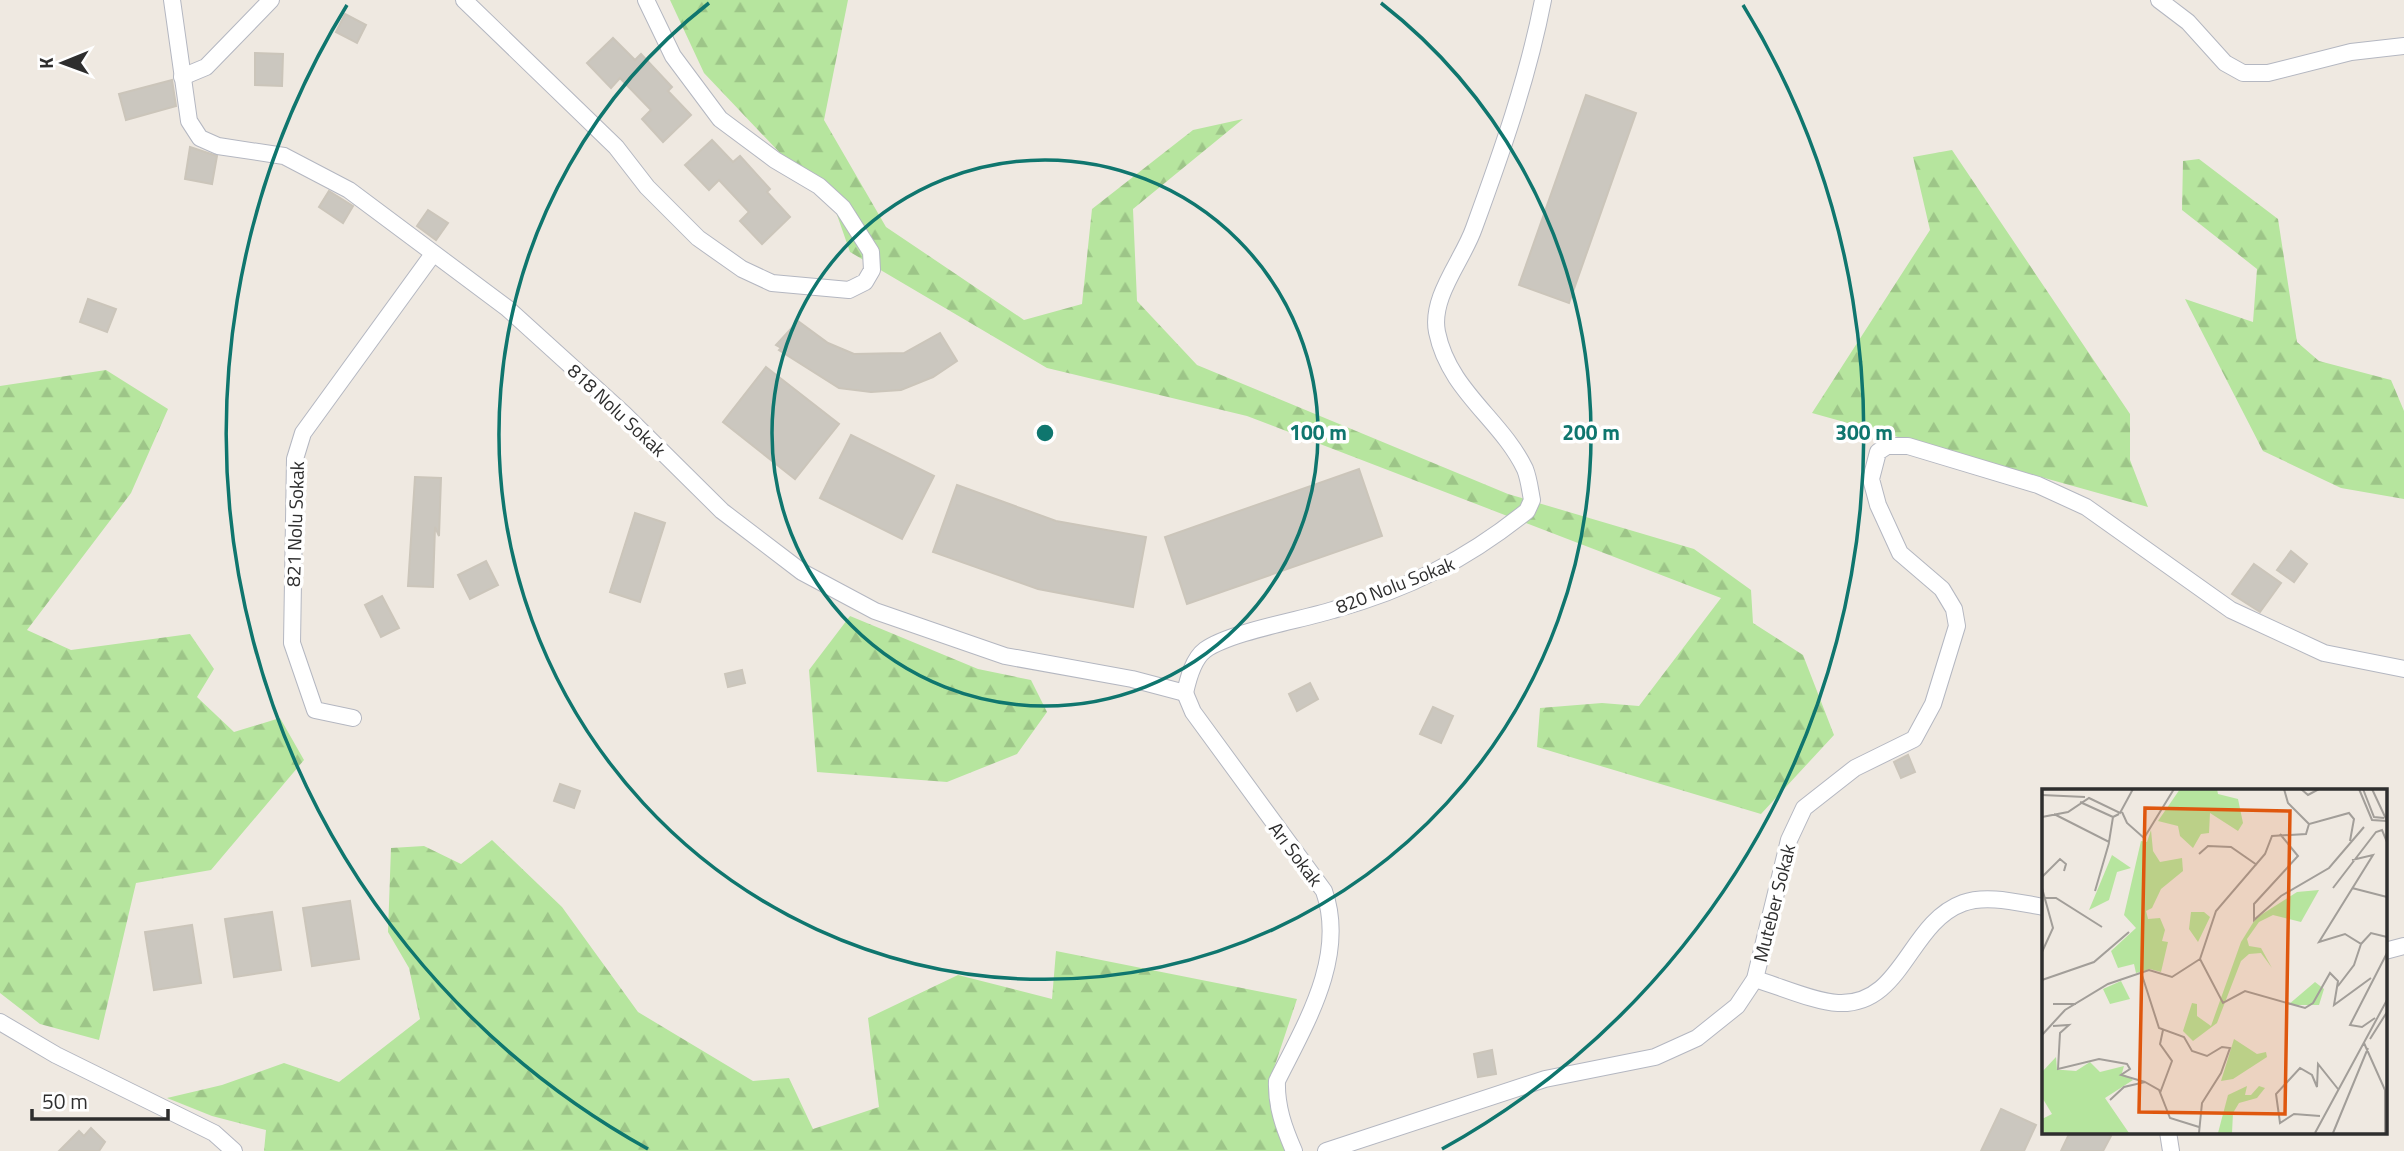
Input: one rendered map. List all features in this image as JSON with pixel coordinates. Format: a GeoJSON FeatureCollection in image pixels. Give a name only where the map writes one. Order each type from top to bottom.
{"type":"FeatureCollection","features":[{"type":"Feature","properties":{"kind":"street","name":"818 Nolu Sokak"},"geometry":{"type":"LineString","coordinates":[[172,0],[189,121],[200,138],[218,146],[284,156],[349,190],[507,308],[624,414],[722,511],[802,572],[875,611],[1004,656],[1132,679],[1185,693]]}},
{"type":"Feature","properties":{"kind":"street"},"geometry":{"type":"LineString","coordinates":[[182,77],[206,67],[271,0]]}},
{"type":"Feature","properties":{"kind":"street"},"geometry":{"type":"LineString","coordinates":[[464,0],[616,147],[647,187],[698,238],[742,270],[772,283],[849,290],[865,282],[872,270],[871,252],[843,208],[819,186],[775,159],[720,119],[674,57],[646,0]]}},
{"type":"Feature","properties":{"kind":"street","name":"820 Nolu Sokak"},"geometry":{"type":"LineString","coordinates":[[1185,693],[1188,677],[1205,650],[1248,633],[1335,610],[1410,583],[1461,560],[1527,511],[1532,500],[1525,469],[1465,391],[1445,360],[1437,329],[1438,305],[1473,232],[1518,99],[1543,0]]}},
{"type":"Feature","properties":{"kind":"street"},"geometry":{"type":"LineString","coordinates":[[2159,0],[2188,22],[2225,63],[2244,74],[2268,73],[2351,52],[2404,46]]}},
{"type":"Feature","properties":{"kind":"street","name":"821 Nolu Sokak"},"geometry":{"type":"LineString","coordinates":[[353,718],[314,710],[292,643],[295,459],[303,433],[433,254]]}},
{"type":"Feature","properties":{"kind":"street","name":"Muteber Sokak"},"geometry":{"type":"LineString","coordinates":[[1326,1151],[1545,1079],[1655,1057],[1697,1038],[1737,1006],[1755,979],[1789,840],[1804,808],[1855,768],[1914,739],[1933,704],[1957,626],[1954,609],[1942,589],[1900,553],[1878,505],[1871,479],[1878,452],[1887,446],[1908,446],[2038,485],[2086,507],[2231,610],[2324,653],[2404,669]]}},
{"type":"Feature","properties":{"kind":"street","name":"Arı Sokak"},"geometry":{"type":"LineString","coordinates":[[1185,693],[1193,712],[1324,891],[1331,912],[1332,939],[1327,969],[1277,1081],[1276,1098],[1294,1151]]}},
{"type":"Feature","properties":{"kind":"street"},"geometry":{"type":"LineString","coordinates":[[1755,979],[1837,1003],[1868,999],[1883,990],[1931,924],[1964,902],[2001,900],[2042,907]]}},
{"type":"Feature","properties":{"kind":"street"},"geometry":{"type":"LineString","coordinates":[[2386,951],[2404,946]]}},
{"type":"Feature","properties":{"kind":"street"},"geometry":{"type":"LineString","coordinates":[[0,1021],[67,1061],[214,1133],[234,1151]]}},
{"type":"Feature","properties":{"kind":"green space"},"geometry":{"type":"Polygon","coordinates":[[[670,0],[848,0],[824,120],[886,227],[1024,320],[1082,304],[1092,209],[1193,130],[1243,119],[1133,209],[1137,301],[1197,365],[1508,494],[1694,549],[1751,590],[1753,623],[1803,655],[1834,735],[1761,814],[1537,747],[1540,708],[1602,703],[1639,706],[1721,598],[1247,416],[1047,368],[850,252],[836,212],[704,73],[670,0]]]}},
{"type":"Feature","properties":{"kind":"green space"},"geometry":{"type":"Polygon","coordinates":[[[1952,150],[2130,414],[2130,460],[2148,507],[1812,413],[1930,230],[1913,157],[1952,150]]]}},
{"type":"Feature","properties":{"kind":"green space"},"geometry":{"type":"Polygon","coordinates":[[[2199,159],[2278,219],[2297,342],[2319,361],[2391,380],[2404,411],[2404,499],[2341,488],[2263,451],[2185,299],[2253,322],[2257,269],[2182,210],[2183,161],[2199,159]]]}},
{"type":"Feature","properties":{"kind":"green space"},"geometry":{"type":"Polygon","coordinates":[[[106,370],[168,409],[131,493],[27,630],[71,650],[190,634],[214,669],[197,697],[234,732],[280,718],[304,760],[211,870],[136,883],[99,1040],[40,1024],[0,993],[0,386],[106,370]]]}},
{"type":"Feature","properties":{"kind":"green space"},"geometry":{"type":"Polygon","coordinates":[[[850,616],[978,669],[1031,680],[1047,712],[1017,754],[947,782],[817,772],[809,670],[850,616]]]}},
{"type":"Feature","properties":{"kind":"green space"},"geometry":{"type":"Polygon","coordinates":[[[492,840],[562,907],[638,1012],[753,1081],[789,1078],[813,1129],[879,1107],[868,1018],[958,975],[1052,999],[1056,951],[1297,999],[1269,1083],[1291,1151],[264,1151],[266,1130],[212,1116],[167,1098],[222,1085],[284,1063],[339,1082],[420,1019],[409,968],[388,932],[391,848],[424,846],[461,864],[492,840]]]}},
{"type":"Feature","properties":{"kind":"building"},"geometry":{"type":"Polygon","coordinates":[[[345,14],[366,25],[357,43],[336,32],[345,14]]]}},
{"type":"Feature","properties":{"kind":"building"},"geometry":{"type":"Polygon","coordinates":[[[613,38],[635,60],[641,54],[672,87],[668,91],[691,115],[663,142],[642,119],[651,110],[620,78],[611,88],[587,63],[613,38]]]}},
{"type":"Feature","properties":{"kind":"building"},"geometry":{"type":"Polygon","coordinates":[[[255,53],[283,54],[282,86],[255,85],[255,53]]]}},
{"type":"Feature","properties":{"kind":"building"},"geometry":{"type":"Polygon","coordinates":[[[172,80],[176,106],[126,120],[119,94],[172,80]]]}},
{"type":"Feature","properties":{"kind":"building"},"geometry":{"type":"Polygon","coordinates":[[[1586,95],[1636,113],[1569,303],[1519,285],[1586,95]]]}},
{"type":"Feature","properties":{"kind":"building"},"geometry":{"type":"Polygon","coordinates":[[[712,140],[733,162],[740,156],[770,189],[767,192],[790,217],[762,244],[740,221],[749,212],[719,180],[709,190],[685,165],[712,140]]]}},
{"type":"Feature","properties":{"kind":"building"},"geometry":{"type":"Polygon","coordinates":[[[190,147],[217,156],[212,184],[185,179],[190,147]]]}},
{"type":"Feature","properties":{"kind":"building"},"geometry":{"type":"Polygon","coordinates":[[[329,191],[353,206],[343,223],[319,207],[329,191]]]}},
{"type":"Feature","properties":{"kind":"building"},"geometry":{"type":"Polygon","coordinates":[[[428,210],[448,223],[436,240],[417,226],[428,210]]]}},
{"type":"Feature","properties":{"kind":"building"},"geometry":{"type":"Polygon","coordinates":[[[88,299],[116,309],[107,332],[80,322],[88,299]]]}},
{"type":"Feature","properties":{"kind":"building"},"geometry":{"type":"Polygon","coordinates":[[[798,321],[828,343],[854,354],[904,353],[940,333],[957,361],[933,377],[901,390],[871,392],[839,388],[779,350],[781,348],[776,345],[798,321]]]}},
{"type":"Feature","properties":{"kind":"building"},"geometry":{"type":"Polygon","coordinates":[[[766,367],[839,424],[795,479],[723,422],[766,367]]]}},
{"type":"Feature","properties":{"kind":"building"},"geometry":{"type":"Polygon","coordinates":[[[851,435],[934,476],[902,539],[820,498],[851,435]]]}},
{"type":"Feature","properties":{"kind":"building"},"geometry":{"type":"Polygon","coordinates":[[[1359,469],[1382,536],[1187,604],[1165,537],[1359,469]]]}},
{"type":"Feature","properties":{"kind":"building"},"geometry":{"type":"Polygon","coordinates":[[[415,477],[441,478],[439,536],[435,527],[433,587],[408,586],[415,477]]]}},
{"type":"Feature","properties":{"kind":"building"},"geometry":{"type":"Polygon","coordinates":[[[957,485],[1056,521],[1146,537],[1133,607],[1038,589],[933,552],[957,485]]]}},
{"type":"Feature","properties":{"kind":"building"},"geometry":{"type":"Polygon","coordinates":[[[635,513],[665,523],[640,602],[610,592],[635,513]]]}},
{"type":"Feature","properties":{"kind":"building"},"geometry":{"type":"Polygon","coordinates":[[[2291,551],[2307,564],[2294,582],[2277,570],[2291,551]]]}},
{"type":"Feature","properties":{"kind":"building"},"geometry":{"type":"Polygon","coordinates":[[[486,561],[498,585],[470,599],[458,575],[486,561]]]}},
{"type":"Feature","properties":{"kind":"building"},"geometry":{"type":"Polygon","coordinates":[[[2254,564],[2281,583],[2260,612],[2232,594],[2254,564]]]}},
{"type":"Feature","properties":{"kind":"building"},"geometry":{"type":"Polygon","coordinates":[[[382,596],[399,628],[381,637],[365,605],[382,596]]]}},
{"type":"Feature","properties":{"kind":"building"},"geometry":{"type":"Polygon","coordinates":[[[742,670],[745,683],[728,687],[725,674],[742,670]]]}},
{"type":"Feature","properties":{"kind":"building"},"geometry":{"type":"Polygon","coordinates":[[[1310,683],[1318,699],[1297,711],[1289,694],[1310,683]]]}},
{"type":"Feature","properties":{"kind":"building"},"geometry":{"type":"Polygon","coordinates":[[[1433,707],[1453,716],[1441,743],[1420,734],[1433,707]]]}},
{"type":"Feature","properties":{"kind":"building"},"geometry":{"type":"Polygon","coordinates":[[[1908,755],[1915,772],[1901,778],[1894,762],[1908,755]]]}},
{"type":"Feature","properties":{"kind":"building"},"geometry":{"type":"Polygon","coordinates":[[[560,784],[580,791],[574,808],[554,801],[560,784]]]}},
{"type":"Feature","properties":{"kind":"building"},"geometry":{"type":"Polygon","coordinates":[[[350,901],[359,959],[312,966],[303,908],[350,901]]]}},
{"type":"Feature","properties":{"kind":"building"},"geometry":{"type":"Polygon","coordinates":[[[272,912],[281,970],[234,977],[225,919],[272,912]]]}},
{"type":"Feature","properties":{"kind":"building"},"geometry":{"type":"Polygon","coordinates":[[[192,925],[201,983],[154,990],[145,932],[192,925]]]}},
{"type":"Feature","properties":{"kind":"building"},"geometry":{"type":"Polygon","coordinates":[[[1492,1050],[1496,1074],[1478,1077],[1474,1054],[1492,1050]]]}},
{"type":"Feature","properties":{"kind":"building"},"geometry":{"type":"Polygon","coordinates":[[[2001,1109],[2036,1125],[2024,1151],[1981,1151],[2001,1109]]]}},
{"type":"Feature","properties":{"kind":"building"},"geometry":{"type":"Polygon","coordinates":[[[91,1128],[105,1142],[99,1151],[59,1151],[79,1131],[84,1136],[91,1128]]]}},
{"type":"Feature","properties":{"kind":"building"},"geometry":{"type":"Polygon","coordinates":[[[2069,1134],[2111,1136],[2103,1151],[2061,1151],[2069,1134]]]}}]}
